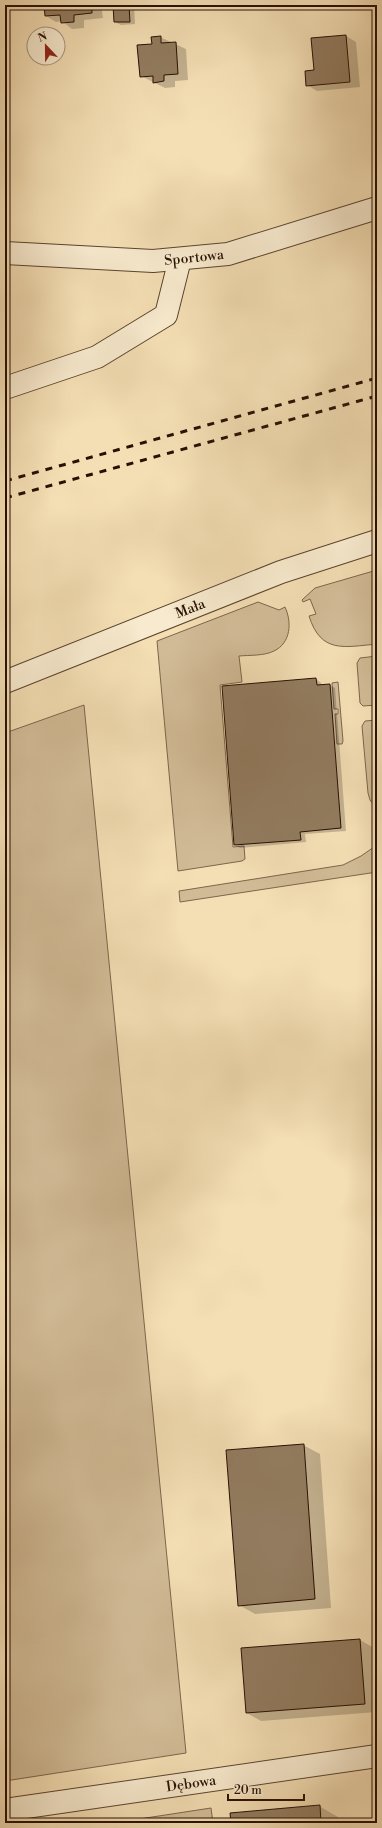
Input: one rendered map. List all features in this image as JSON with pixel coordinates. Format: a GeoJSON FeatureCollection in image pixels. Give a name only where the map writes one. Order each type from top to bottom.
{"type":"FeatureCollection","features":[{"type":"Feature","properties":{"kind":"street","name":"Sportowa"},"geometry":{"type":"LineString","coordinates":[[5,253],[153,261],[228,254],[377,208]]}},
{"type":"Feature","properties":{"kind":"street"},"geometry":{"type":"LineString","coordinates":[[5,388],[97,357],[166,315],[180,259]]}},
{"type":"Feature","properties":{"kind":"street","name":"Mała"},"geometry":{"type":"LineString","coordinates":[[5,682],[281,572],[377,541]]}},
{"type":"Feature","properties":{"kind":"street","name":"Dębowa"},"geometry":{"type":"LineString","coordinates":[[5,1810],[377,1756]]}},
{"type":"Feature","properties":{"kind":"shaded area"},"geometry":{"type":"Polygon","coordinates":[[[377,570],[377,644],[354,646],[335,645],[320,637],[309,616],[316,614],[310,599],[303,602],[302,600],[315,588],[377,570]]]}},
{"type":"Feature","properties":{"kind":"shaded area"},"geometry":{"type":"Polygon","coordinates":[[[258,602],[279,610],[285,607],[289,619],[287,638],[280,647],[270,653],[239,656],[242,682],[220,685],[233,847],[244,846],[245,859],[242,861],[178,871],[157,641],[258,602]]]}},
{"type":"Feature","properties":{"kind":"shaded area"},"geometry":{"type":"Polygon","coordinates":[[[377,656],[377,705],[363,706],[360,703],[357,663],[360,658],[377,656]]]}},
{"type":"Feature","properties":{"kind":"shaded area"},"geometry":{"type":"Polygon","coordinates":[[[338,682],[342,744],[337,744],[335,714],[338,714],[338,709],[334,709],[332,683],[338,682]]]}},
{"type":"Feature","properties":{"kind":"shaded area"},"geometry":{"type":"Polygon","coordinates":[[[84,705],[186,1753],[5,1781],[5,733],[84,705]]]}},
{"type":"Feature","properties":{"kind":"shaded area"},"geometry":{"type":"Polygon","coordinates":[[[377,720],[377,809],[370,800],[368,793],[362,726],[365,721],[377,720]]]}},
{"type":"Feature","properties":{"kind":"shaded area"},"geometry":{"type":"Polygon","coordinates":[[[377,845],[377,872],[180,902],[179,891],[343,865],[361,856],[377,845]]]}},
{"type":"Feature","properties":{"kind":"shaded area"},"geometry":{"type":"Polygon","coordinates":[[[211,1808],[213,1823],[113,1823],[211,1808]]]}},
{"type":"Feature","properties":{"kind":"building"},"geometry":{"type":"Polygon","coordinates":[[[44,5],[92,5],[92,13],[74,15],[74,22],[61,23],[60,15],[45,16],[44,5]]]}},
{"type":"Feature","properties":{"kind":"building"},"geometry":{"type":"Polygon","coordinates":[[[113,5],[129,5],[130,22],[114,22],[113,5]]]}},
{"type":"Feature","properties":{"kind":"building"},"geometry":{"type":"Polygon","coordinates":[[[346,35],[350,82],[306,86],[305,71],[314,70],[311,38],[346,35]]]}},
{"type":"Feature","properties":{"kind":"building"},"geometry":{"type":"Polygon","coordinates":[[[161,36],[161,43],[176,42],[178,74],[164,75],[164,81],[153,83],[153,76],[140,77],[137,45],[152,44],[151,37],[161,36]]]}},
{"type":"Feature","properties":{"kind":"building"},"geometry":{"type":"Polygon","coordinates":[[[316,678],[317,685],[330,684],[341,828],[300,832],[301,840],[234,845],[222,686],[316,678]]]}},
{"type":"Feature","properties":{"kind":"building"},"geometry":{"type":"Polygon","coordinates":[[[304,1444],[315,1599],[238,1606],[226,1450],[304,1444]]]}},
{"type":"Feature","properties":{"kind":"building"},"geometry":{"type":"Polygon","coordinates":[[[360,1639],[365,1704],[246,1713],[241,1648],[360,1639]]]}},
{"type":"Feature","properties":{"kind":"building"},"geometry":{"type":"Polygon","coordinates":[[[320,1805],[321,1823],[231,1823],[230,1813],[320,1805]]]}},
{"type":"Feature","properties":{"kind":"railway"},"geometry":{"type":"LineString","coordinates":[[5,481],[377,378]]}},
{"type":"Feature","properties":{"kind":"railway"},"geometry":{"type":"LineString","coordinates":[[5,498],[377,396]]}}]}
